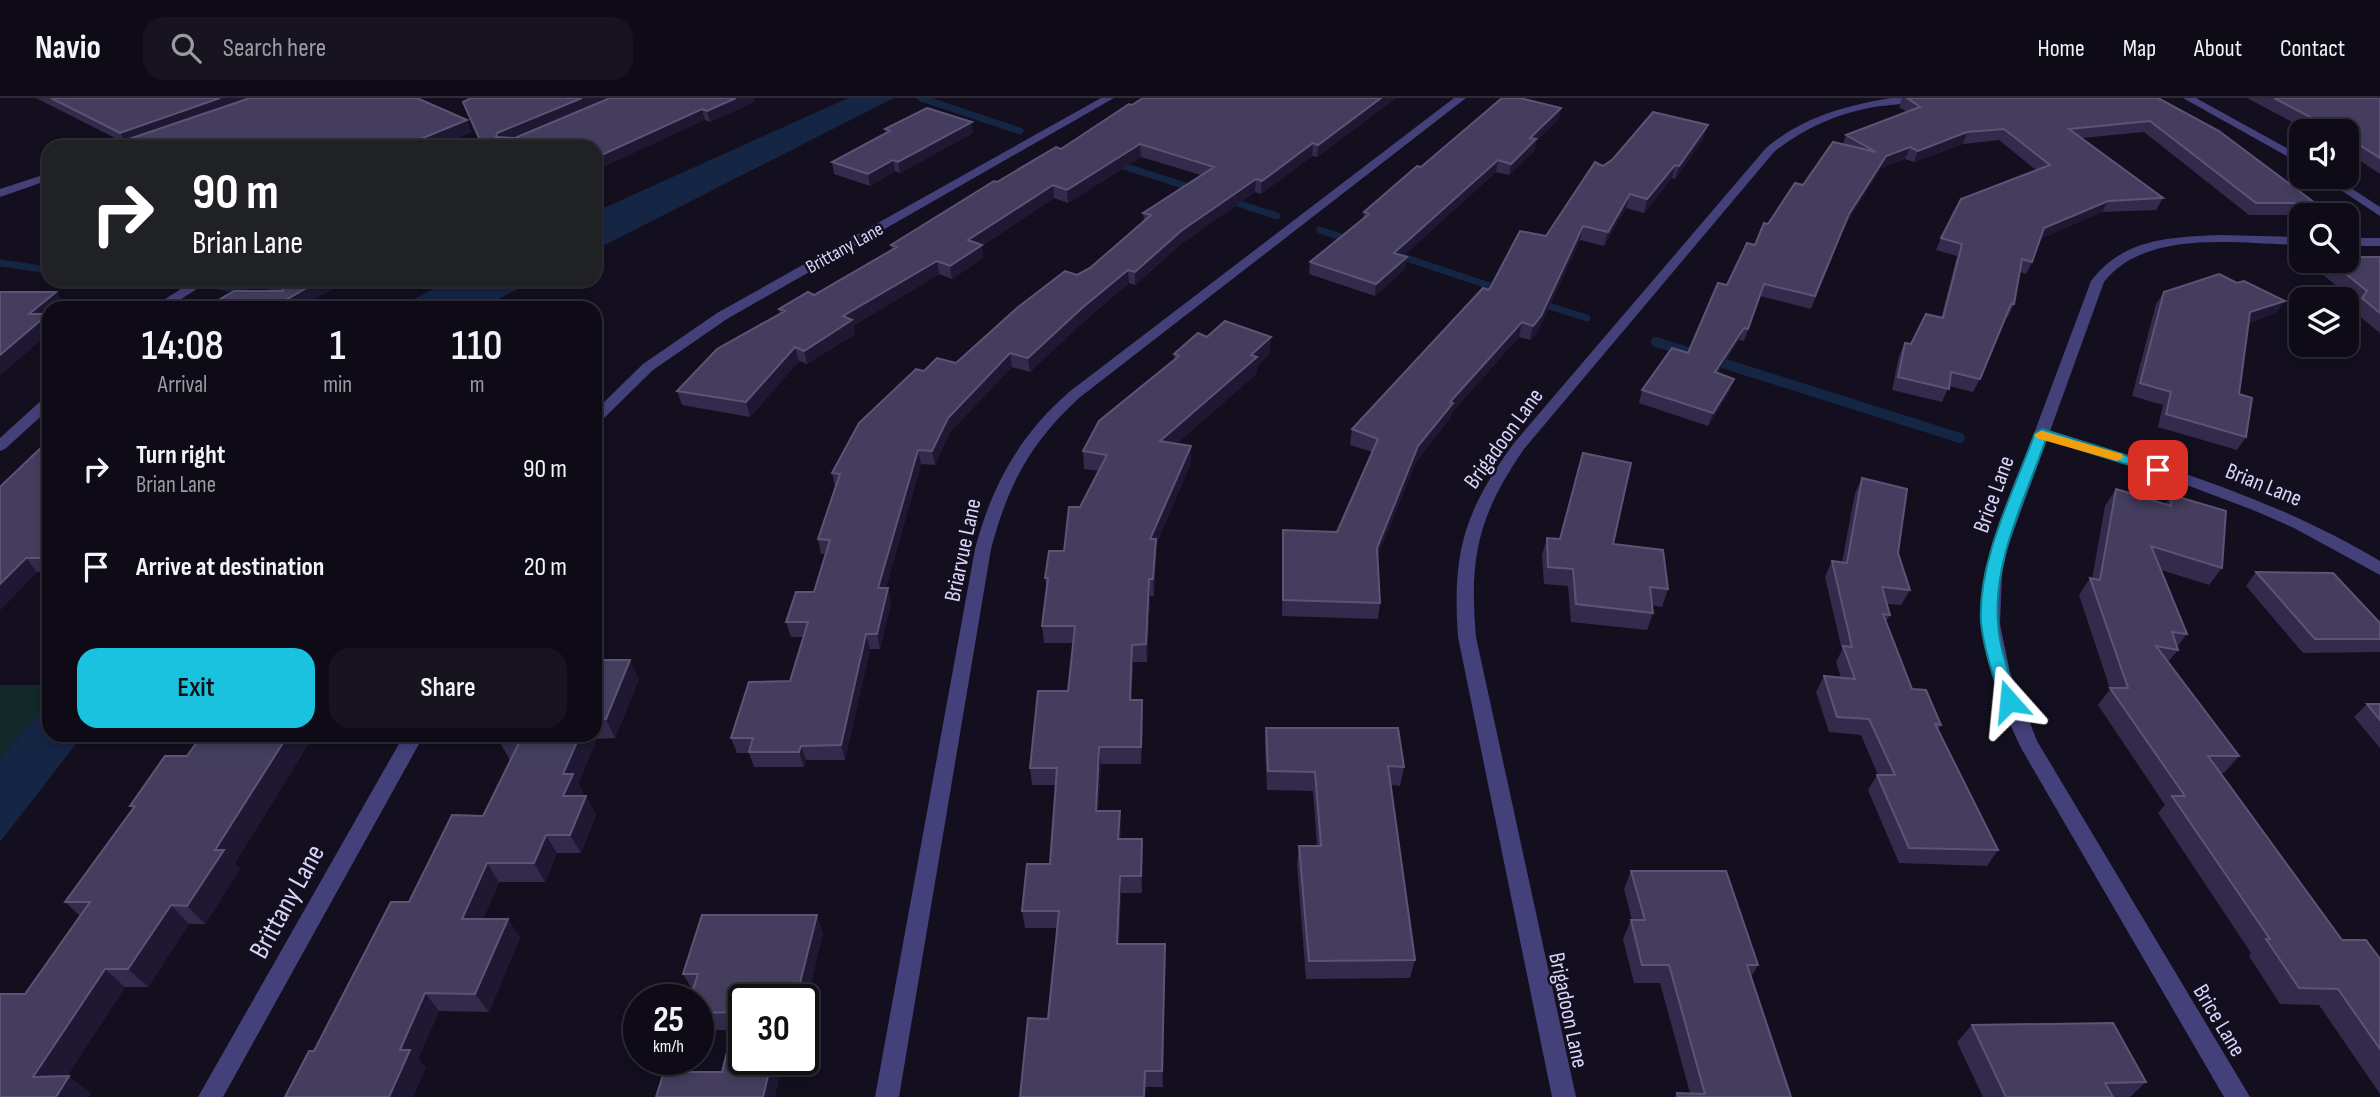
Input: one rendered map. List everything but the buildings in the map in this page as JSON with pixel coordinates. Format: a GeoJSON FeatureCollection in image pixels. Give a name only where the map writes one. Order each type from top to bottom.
{"type":"FeatureCollection","features":[{"type":"Feature","properties":{"kind":"street","name":"Brittany Lane"},"geometry":{"type":"LineString","coordinates":[[602,412],[648,368],[722,316],[1109,98]]}},
{"type":"Feature","properties":{"kind":"street","name":"Briarvue Lane"},"geometry":{"type":"LineString","coordinates":[[887,1097],[983,549],[1004,480],[1028,442],[1057,409],[1461,98]]}},
{"type":"Feature","properties":{"kind":"street","name":"Brigadoon Lane"},"geometry":{"type":"LineString","coordinates":[[1564,1097],[1467,636],[1464,573],[1473,526],[1497,477],[1519,446],[1770,149],[1794,131],[1825,117],[1866,105],[1912,98]]}},
{"type":"Feature","properties":{"kind":"street"},"geometry":{"type":"LineString","coordinates":[[2188,98],[2289,154]]}},
{"type":"Feature","properties":{"kind":"street"},"geometry":{"type":"LineString","coordinates":[[0,193],[42,178]]}},
{"type":"Feature","properties":{"kind":"street"},"geometry":{"type":"LineString","coordinates":[[2345,189],[2380,212]]}},
{"type":"Feature","properties":{"kind":"street","name":"Brice Lane"},"geometry":{"type":"LineString","coordinates":[[2238,1097],[2040,767],[2018,723],[1995,657],[1989,621],[1994,565],[2098,281],[2112,262],[2130,252],[2169,243],[2289,242]]}},
{"type":"Feature","properties":{"kind":"street"},"geometry":{"type":"LineString","coordinates":[[2359,242],[2380,242]]}},
{"type":"Feature","properties":{"kind":"street"},"geometry":{"type":"LineString","coordinates":[[170,301],[192,287]]}},
{"type":"Feature","properties":{"kind":"street"},"geometry":{"type":"LineString","coordinates":[[0,446],[42,407]]}},
{"type":"Feature","properties":{"kind":"street","name":"Brian Lane"},"geometry":{"type":"LineString","coordinates":[[2042,433],[2250,501],[2315,531],[2380,569]]}},
{"type":"Feature","properties":{"kind":"street","name":"Brittany Lane"},"geometry":{"type":"LineString","coordinates":[[210,1097],[410,742]]}},
{"type":"Feature","properties":{"kind":"green space"},"geometry":{"type":"Polygon","coordinates":[[[0,685],[42,685],[42,709],[0,759],[0,685]]]}},
{"type":"Feature","properties":{"kind":"water"},"geometry":{"type":"Polygon","coordinates":[[[848,98],[894,98],[602,246],[602,209],[848,98]]]}},
{"type":"Feature","properties":{"kind":"water"},"geometry":{"type":"Polygon","coordinates":[[[437,287],[522,287],[494,301],[410,301],[437,287]]]}},
{"type":"Feature","properties":{"kind":"water"},"geometry":{"type":"Polygon","coordinates":[[[42,709],[42,742],[78,742],[0,842],[0,759],[42,709]]]}},
{"type":"Feature","properties":{"kind":"waterway"},"geometry":{"type":"LineString","coordinates":[[921,98],[1020,131]]}},
{"type":"Feature","properties":{"kind":"waterway"},"geometry":{"type":"LineString","coordinates":[[1114,163],[1198,190]]}},
{"type":"Feature","properties":{"kind":"waterway"},"geometry":{"type":"LineString","coordinates":[[1227,200],[1277,216]]}},
{"type":"Feature","properties":{"kind":"waterway"},"geometry":{"type":"LineString","coordinates":[[1320,230],[1352,241]]}},
{"type":"Feature","properties":{"kind":"waterway"},"geometry":{"type":"LineString","coordinates":[[1394,254],[1505,291]]}},
{"type":"Feature","properties":{"kind":"waterway"},"geometry":{"type":"LineString","coordinates":[[0,263],[42,269]]}},
{"type":"Feature","properties":{"kind":"waterway"},"geometry":{"type":"LineString","coordinates":[[224,287],[250,294]]}},
{"type":"Feature","properties":{"kind":"waterway"},"geometry":{"type":"LineString","coordinates":[[1536,302],[1587,318]]}},
{"type":"Feature","properties":{"kind":"waterway"},"geometry":{"type":"LineString","coordinates":[[1661,343],[1656,342],[1960,438]]}},
{"type":"Feature","properties":{"kind":"slow traffic"},"geometry":{"type":"LineString","coordinates":[[2041,435],[2042,433],[2117,457]]}},
{"type":"Feature","properties":{"kind":"route"},"geometry":{"type":"LineString","coordinates":[[2009,701],[1995,657],[1989,621],[1994,565],[2042,433],[2158,470]]}}]}
